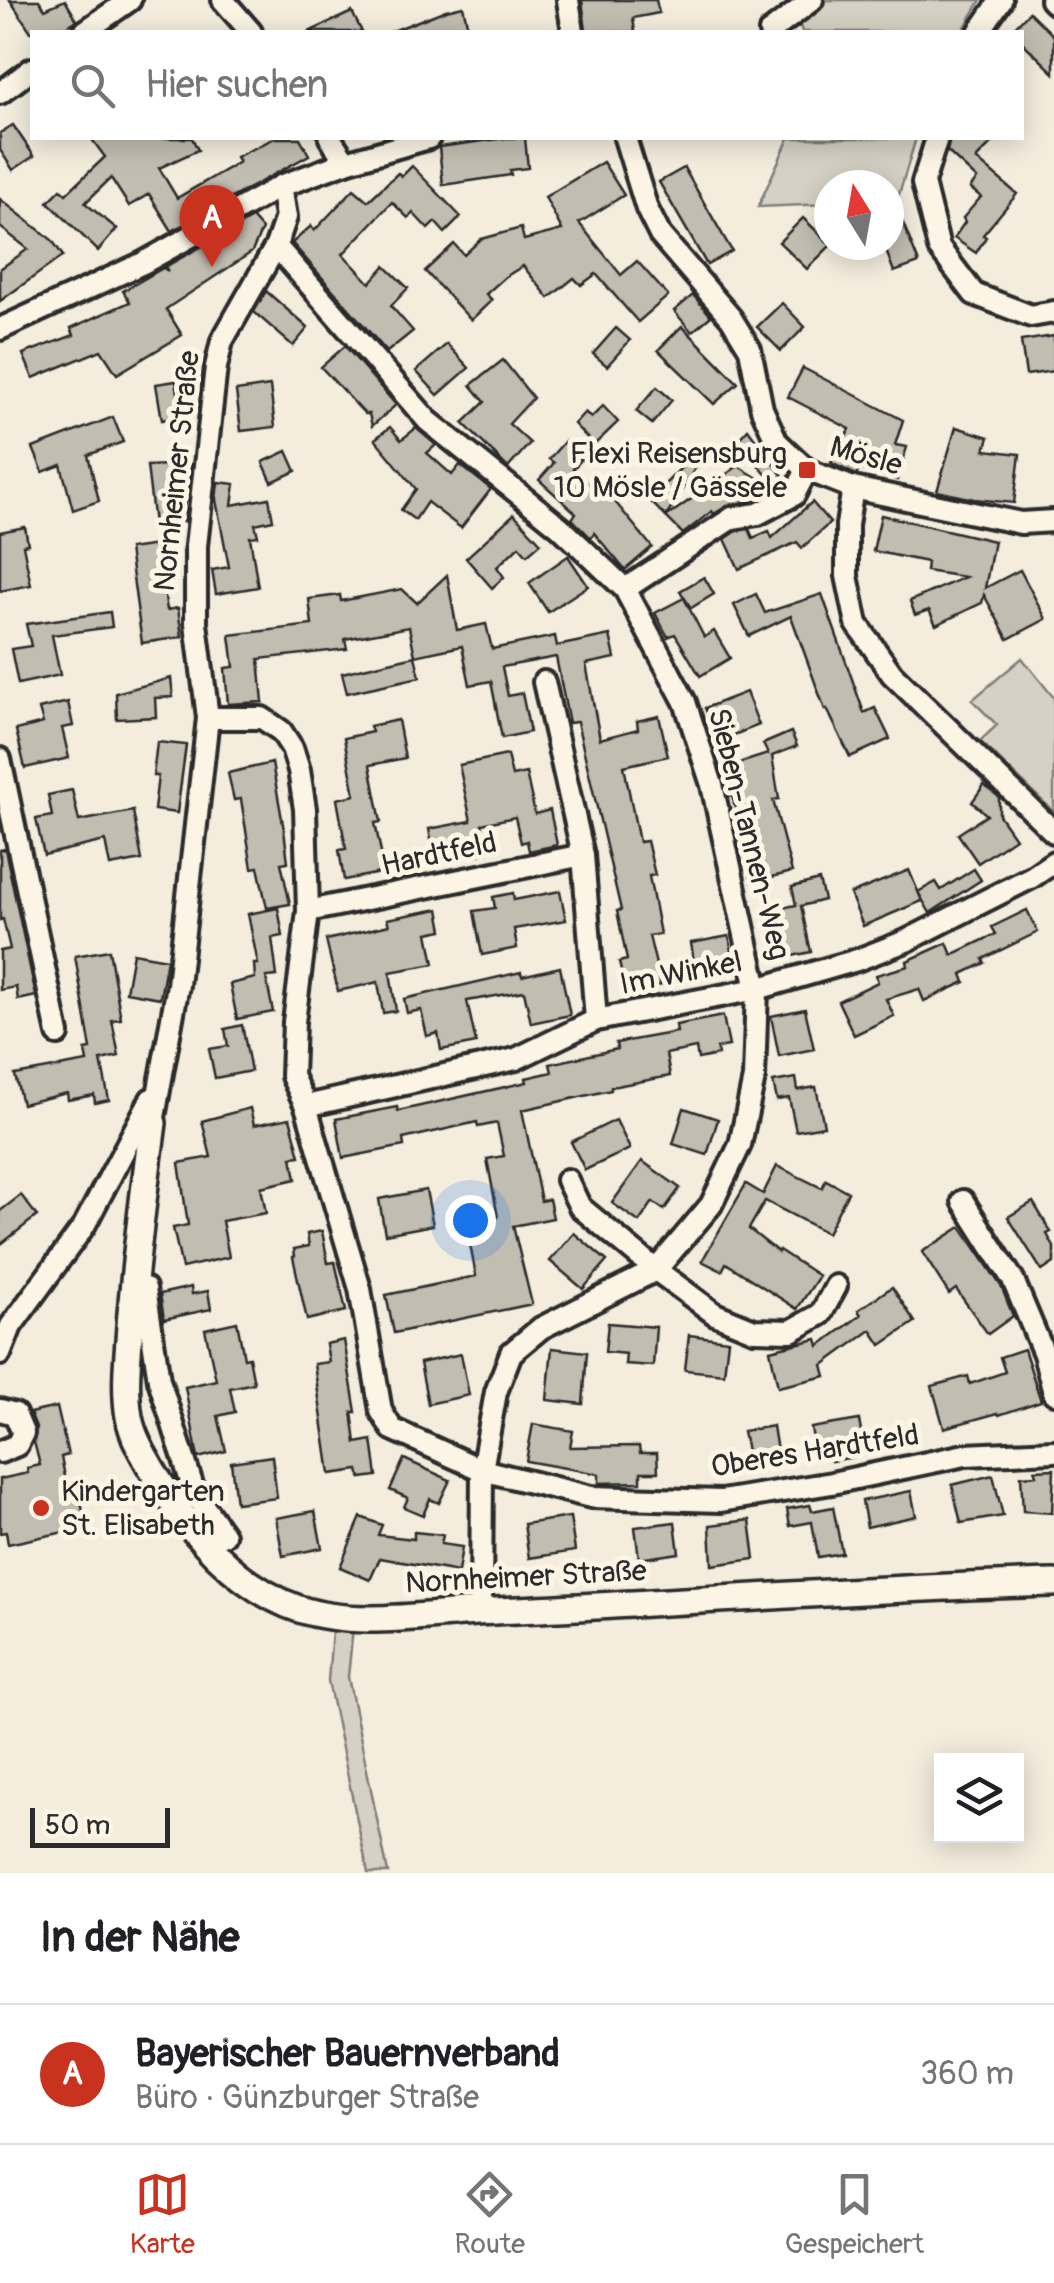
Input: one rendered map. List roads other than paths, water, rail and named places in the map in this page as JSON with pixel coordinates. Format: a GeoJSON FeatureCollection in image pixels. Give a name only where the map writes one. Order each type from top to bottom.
{"type":"FeatureCollection","features":[{"type":"Feature","properties":{"kind":"street"},"geometry":{"type":"LineString","coordinates":[[87,30],[130,0]]}},
{"type":"Feature","properties":{"kind":"street"},"geometry":{"type":"LineString","coordinates":[[223,0],[249,30]]}},
{"type":"Feature","properties":{"kind":"street"},"geometry":{"type":"LineString","coordinates":[[568,0],[572,30]]}},
{"type":"Feature","properties":{"kind":"street"},"geometry":{"type":"LineString","coordinates":[[773,30],[812,0]]}},
{"type":"Feature","properties":{"kind":"street"},"geometry":{"type":"LineString","coordinates":[[980,30],[1001,0]]}},
{"type":"Feature","properties":{"kind":"street"},"geometry":{"type":"LineString","coordinates":[[0,92],[30,70]]}},
{"type":"Feature","properties":{"kind":"street"},"geometry":{"type":"LineString","coordinates":[[331,140],[346,162]]}},
{"type":"Feature","properties":{"kind":"street"},"geometry":{"type":"LineString","coordinates":[[0,329],[144,263],[281,186],[422,140]]}},
{"type":"Feature","properties":{"kind":"street","name":"Mösle"},"geometry":{"type":"LineString","coordinates":[[626,140],[660,235],[731,318],[750,349],[762,408],[777,442],[807,470],[852,488],[1021,523],[1054,521]]}},
{"type":"Feature","properties":{"kind":"street"},"geometry":{"type":"LineString","coordinates":[[936,140],[923,183],[939,248],[974,294],[1031,316],[1054,312]]}},
{"type":"Feature","properties":{"kind":"street","name":"Nornheimer Straße"},"geometry":{"type":"LineString","coordinates":[[281,186],[286,217],[276,246],[222,341],[196,546],[196,623],[208,718],[178,985],[153,1123],[135,1258],[126,1385],[129,1420],[142,1452],[174,1504],[211,1551],[238,1575],[300,1610],[356,1618],[1054,1582]]}},
{"type":"Feature","properties":{"kind":"street","name":"Sieben-Tannen-Weg"},"geometry":{"type":"LineString","coordinates":[[276,246],[428,421],[560,527],[625,589],[685,702],[712,785],[757,989],[754,1078],[740,1145],[711,1205],[656,1270],[541,1328],[512,1352],[496,1392],[482,1470],[480,1611]]}},
{"type":"Feature","properties":{"kind":"street"},"geometry":{"type":"LineString","coordinates":[[625,589],[732,518],[758,514],[794,495],[807,470]]}},
{"type":"Feature","properties":{"kind":"street"},"geometry":{"type":"LineString","coordinates":[[852,488],[846,524],[847,576],[857,624],[892,674],[1054,832]]}},
{"type":"Feature","properties":{"kind":"street"},"geometry":{"type":"LineString","coordinates":[[544,682],[583,854],[596,1020]]}},
{"type":"Feature","properties":{"kind":"street"},"geometry":{"type":"LineString","coordinates":[[208,718],[262,718],[281,731],[292,748],[305,809],[308,912],[294,1022],[292,1076],[306,1106]]}},
{"type":"Feature","properties":{"kind":"street"},"geometry":{"type":"LineString","coordinates":[[0,758],[58,1034]]}},
{"type":"Feature","properties":{"kind":"street","name":"Hardtfeld"},"geometry":{"type":"LineString","coordinates":[[308,912],[583,854]]}},
{"type":"Feature","properties":{"kind":"street","name":"Im Winkel"},"geometry":{"type":"LineString","coordinates":[[306,1106],[516,1059],[596,1020],[757,989],[857,960],[906,941],[1032,878],[1054,862]]}},
{"type":"Feature","properties":{"kind":"street","name":"Nornheimer Straße"},"geometry":{"type":"LineString","coordinates":[[0,1354],[11,1326],[84,1226],[163,1075]]}},
{"type":"Feature","properties":{"kind":"street","name":"Oberes Hardtfeld"},"geometry":{"type":"LineString","coordinates":[[306,1106],[360,1290],[382,1411],[392,1429],[482,1470],[592,1497],[721,1501],[832,1484],[962,1456],[1054,1452]]}},
{"type":"Feature","properties":{"kind":"street"},"geometry":{"type":"LineString","coordinates":[[568,1180],[580,1206],[656,1270],[715,1314],[754,1330],[791,1331],[820,1314],[836,1286]]}},
{"type":"Feature","properties":{"kind":"street"},"geometry":{"type":"LineString","coordinates":[[963,1201],[1013,1280],[1044,1354],[1054,1393]]}},
{"type":"Feature","properties":{"kind":"street"},"geometry":{"type":"LineString","coordinates":[[144,1288],[159,1380],[195,1494],[224,1535]]}},
{"type":"Feature","properties":{"kind":"street"},"geometry":{"type":"LineString","coordinates":[[126,1385],[159,1380]]}},
{"type":"Feature","properties":{"kind":"street"},"geometry":{"type":"LineString","coordinates":[[0,1452],[17,1445],[23,1433],[15,1414],[1,1407]]}},
{"type":"Feature","properties":{"kind":"place","name":"Bayerischer Bauernverband"},"geometry":{"type":"Point","coordinates":[212,267]}},
{"type":"Feature","properties":{"kind":"place","name":"Flexi Reisensburg 10 Mösle / Gässele"},"geometry":{"type":"Point","coordinates":[807,470]}},
{"type":"Feature","properties":{"kind":"place","name":"Kindergarten St. Elisabeth"},"geometry":{"type":"Point","coordinates":[41,1508]}}]}
